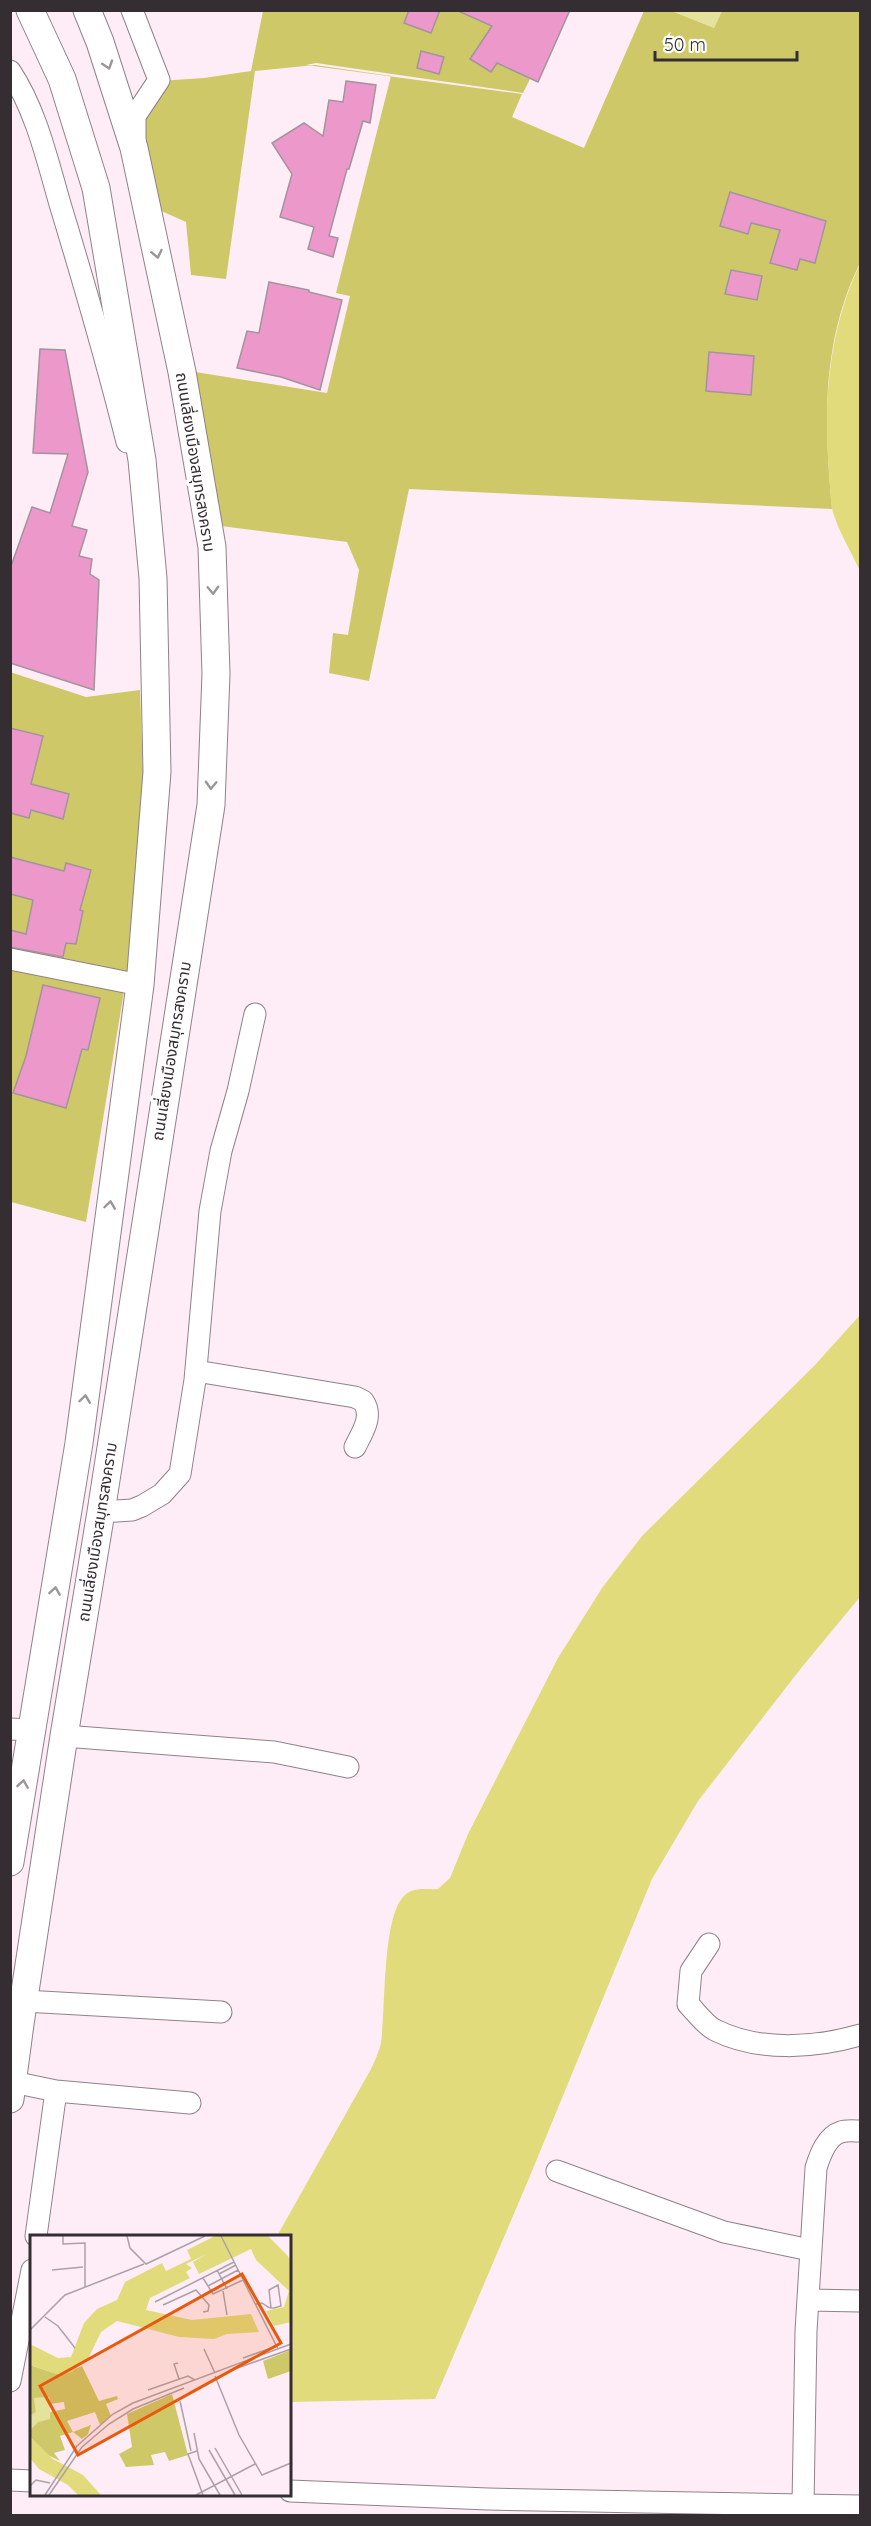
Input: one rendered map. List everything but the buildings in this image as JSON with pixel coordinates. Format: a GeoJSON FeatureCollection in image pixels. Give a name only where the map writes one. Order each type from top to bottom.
{"type":"FeatureCollection","features":[{"type":"Feature","properties":{"kind":"main road","name":"ถนนเลี่ยงเมืองสมุทรสงคราม"},"geometry":{"type":"LineString","coordinates":[[10,1862],[21,1729],[79,1443],[140,985],[157,772],[153,578],[142,460],[96,188],[62,79],[30,10]]}},
{"type":"Feature","properties":{"kind":"main road","name":"ถนนเลี่ยงเมืองสมุทรสงคราม"},"geometry":{"type":"LineString","coordinates":[[11,2086],[18,2020],[101,1512],[211,805],[216,674],[212,547],[182,372],[134,148],[100,42],[87,10]]}},
{"type":"Feature","properties":{"kind":"street"},"geometry":{"type":"LineString","coordinates":[[132,10],[159,80],[135,116],[134,148]]}},
{"type":"Feature","properties":{"kind":"street"},"geometry":{"type":"LineString","coordinates":[[10,71],[25,92],[104,347],[132,459],[153,578]]}},
{"type":"Feature","properties":{"kind":"street"},"geometry":{"type":"LineString","coordinates":[[10,959],[140,985]]}},
{"type":"Feature","properties":{"kind":"street"},"geometry":{"type":"LineString","coordinates":[[101,1512],[132,1510],[142,1506],[162,1494],[180,1474],[196,1371],[212,1201],[221,1151],[238,1091],[255,1014]]}},
{"type":"Feature","properties":{"kind":"street"},"geometry":{"type":"LineString","coordinates":[[196,1371],[355,1397],[363,1401],[368,1415],[356,1448]]}},
{"type":"Feature","properties":{"kind":"street"},"geometry":{"type":"LineString","coordinates":[[64,1736],[274,1752],[348,1767]]}},
{"type":"Feature","properties":{"kind":"street"},"geometry":{"type":"LineString","coordinates":[[709,1944],[691,1971],[688,2004],[713,2029],[752,2043],[780,2045],[816,2044],[861,2035]]}},
{"type":"Feature","properties":{"kind":"street"},"geometry":{"type":"LineString","coordinates":[[18,2020],[221,2012]]}},
{"type":"Feature","properties":{"kind":"street"},"geometry":{"type":"LineString","coordinates":[[11,2086],[190,2103]]}},
{"type":"Feature","properties":{"kind":"street"},"geometry":{"type":"LineString","coordinates":[[36,2235],[56,2091]]}},
{"type":"Feature","properties":{"kind":"street"},"geometry":{"type":"LineString","coordinates":[[803,2504],[810,2250],[816,2168],[827,2144],[841,2132],[861,2131]]}},
{"type":"Feature","properties":{"kind":"street"},"geometry":{"type":"LineString","coordinates":[[556,2171],[724,2232],[810,2250]]}},
{"type":"Feature","properties":{"kind":"street"},"geometry":{"type":"LineString","coordinates":[[10,2380],[19,2299],[30,2274]]}},
{"type":"Feature","properties":{"kind":"street"},"geometry":{"type":"LineString","coordinates":[[809,2300],[861,2301]]}},
{"type":"Feature","properties":{"kind":"street"},"geometry":{"type":"LineString","coordinates":[[10,2480],[30,2481]]}},
{"type":"Feature","properties":{"kind":"street"},"geometry":{"type":"LineString","coordinates":[[291,2491],[506,2507],[803,2504],[861,2506]]}},
{"type":"Feature","properties":{"kind":"shaded area"},"geometry":{"type":"Polygon","coordinates":[[[263,11],[548,11],[520,74],[530,79],[523,93],[316,63],[306,65],[310,66],[255,71],[226,279],[191,275],[186,222],[148,205],[183,370],[327,393],[350,296],[336,293],[391,76],[522,94],[512,117],[584,148],[644,11],[672,11],[714,28],[722,11],[860,11],[860,263],[847,293],[838,323],[828,384],[827,415],[832,509],[409,489],[369,681],[329,673],[333,633],[348,635],[359,570],[347,542],[206,524],[135,148],[159,81],[204,78],[251,71],[263,11]]]}},
{"type":"Feature","properties":{"kind":"shaded area"},"geometry":{"type":"Polygon","coordinates":[[[673,11],[722,11],[714,28],[673,11]]]}},
{"type":"Feature","properties":{"kind":"shaded area"},"geometry":{"type":"Polygon","coordinates":[[[860,264],[860,571],[832,508],[827,419],[835,339],[841,314],[860,264]]]}},
{"type":"Feature","properties":{"kind":"shaded area"},"geometry":{"type":"Polygon","coordinates":[[[10,672],[86,697],[140,690],[143,772],[128,967],[86,1222],[11,1202],[10,672]]]}},
{"type":"Feature","properties":{"kind":"shaded area"},"geometry":{"type":"Polygon","coordinates":[[[860,1315],[860,1597],[802,1667],[698,1801],[652,1879],[435,2399],[291,2402],[291,2235],[278,2235],[378,2053],[383,2028],[388,1945],[396,1909],[403,1897],[411,1891],[438,1889],[450,1878],[468,1834],[558,1658],[602,1588],[642,1536],[815,1365],[860,1315]]]}}]}
